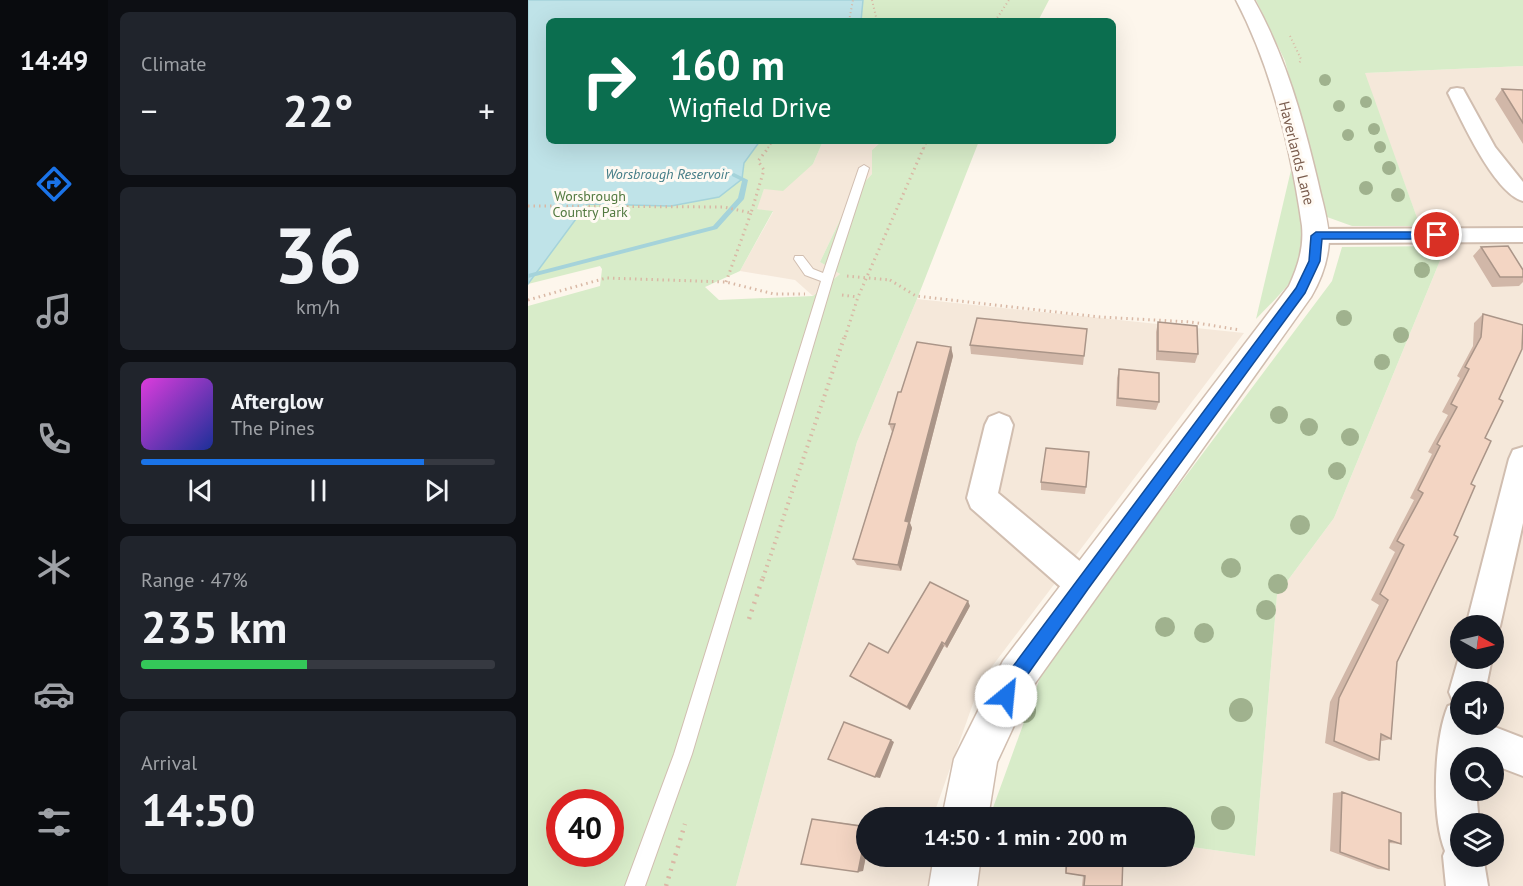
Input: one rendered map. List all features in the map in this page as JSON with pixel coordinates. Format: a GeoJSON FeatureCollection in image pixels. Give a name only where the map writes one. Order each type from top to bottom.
{"type":"FeatureCollection","features":[{"type":"Feature","properties":{"kind":"street","name":"Haverlands Lane"},"geometry":{"type":"LineString","coordinates":[[967,807],[976,759],[1017,675],[1301,290],[1314,261],[1316,236],[1301,159],[1277,74],[1260,30],[1245,0]]}},
{"type":"Feature","properties":{"kind":"street"},"geometry":{"type":"LineString","coordinates":[[1457,93],[1487,152],[1501,172],[1523,194]]}},
{"type":"Feature","properties":{"kind":"street"},"geometry":{"type":"LineString","coordinates":[[1316,236],[1523,235]]}},
{"type":"Feature","properties":{"kind":"street"},"geometry":{"type":"LineString","coordinates":[[999,425],[982,498],[1082,584]]}},
{"type":"Feature","properties":{"kind":"street"},"geometry":{"type":"LineString","coordinates":[[1486,615],[1523,459]]}},
{"type":"Feature","properties":{"kind":"street"},"geometry":{"type":"LineString","coordinates":[[1457,813],[1455,798],[1458,735]]}},
{"type":"Feature","properties":{"kind":"street"},"geometry":{"type":"LineString","coordinates":[[1478,735],[1523,758]]}},
{"type":"Feature","properties":{"kind":"street"},"geometry":{"type":"LineString","coordinates":[[953,886],[956,867]]}},
{"type":"Feature","properties":{"kind":"street"},"geometry":{"type":"LineString","coordinates":[[1464,867],[1467,886]]}},
{"type":"Feature","properties":{"kind":"lane"},"geometry":{"type":"LineString","coordinates":[[635,886],[683,754],[864,168]]}},
{"type":"Feature","properties":{"kind":"lane"},"geometry":{"type":"LineString","coordinates":[[799,259],[809,272],[826,286]]}},
{"type":"Feature","properties":{"kind":"path"},"geometry":{"type":"LineString","coordinates":[[850,18],[853,0]]}},
{"type":"Feature","properties":{"kind":"path"},"geometry":{"type":"LineString","coordinates":[[872,0],[876,18]]}},
{"type":"Feature","properties":{"kind":"path"},"geometry":{"type":"LineString","coordinates":[[996,18],[1009,0]]}},
{"type":"Feature","properties":{"kind":"path"},"geometry":{"type":"LineString","coordinates":[[726,282],[764,170],[758,161],[771,144]]}},
{"type":"Feature","properties":{"kind":"path"},"geometry":{"type":"LineString","coordinates":[[749,620],[858,297],[926,144]]}},
{"type":"Feature","properties":{"kind":"path"},"geometry":{"type":"LineString","coordinates":[[528,206],[724,207],[751,213]]}},
{"type":"Feature","properties":{"kind":"path"},"geometry":{"type":"LineString","coordinates":[[847,276],[890,280],[916,296],[1100,317],[1191,322],[1236,329]]}},
{"type":"Feature","properties":{"kind":"path"},"geometry":{"type":"LineString","coordinates":[[528,300],[606,278],[726,282],[774,294],[826,286],[858,297]]}},
{"type":"Feature","properties":{"kind":"path"},"geometry":{"type":"LineString","coordinates":[[666,886],[686,820]]}},
{"type":"Feature","properties":{"kind":"shaded area"},"geometry":{"type":"Polygon","coordinates":[[[1523,66],[1523,886],[736,886],[857,442],[917,299],[1244,333],[981,681],[936,807],[856,807],[856,867],[1195,867],[1195,847],[1255,856],[1277,595],[1334,518],[1446,246],[1420,226],[1364,73],[1523,66]]]}},
{"type":"Feature","properties":{"kind":"shaded area"},"geometry":{"type":"Polygon","coordinates":[[[822,144],[879,144],[872,150],[872,174],[851,197],[820,262],[840,274],[813,296],[795,280],[740,271],[773,212],[756,209],[764,189],[813,164],[822,144]]]}},
{"type":"Feature","properties":{"kind":"green space","name":"Worsbrough Country Park"},"geometry":{"type":"Polygon","coordinates":[[[528,0],[1049,0],[1040,18],[546,18],[546,144],[822,144],[813,164],[783,191],[764,189],[757,209],[773,211],[740,271],[705,287],[719,300],[813,296],[840,274],[820,262],[851,197],[872,174],[872,150],[879,144],[978,144],[917,299],[857,442],[736,886],[528,886],[528,306],[600,286],[602,269],[600,266],[528,284],[528,0]]]}},
{"type":"Feature","properties":{"kind":"green space"},"geometry":{"type":"Polygon","coordinates":[[[1256,0],[1523,0],[1523,66],[1365,73],[1420,226],[1352,226],[1327,217],[1285,61],[1256,0]]]}},
{"type":"Feature","properties":{"kind":"green space"},"geometry":{"type":"Polygon","coordinates":[[[1291,170],[1304,226],[1304,257],[1290,282],[1256,319],[1291,170]]]}},
{"type":"Feature","properties":{"kind":"green space"},"geometry":{"type":"Polygon","coordinates":[[[1446,246],[1334,518],[1277,595],[1255,856],[1195,847],[1195,807],[993,807],[1045,664],[1332,281],[1342,247],[1446,246]]]}},
{"type":"Feature","properties":{"kind":"water","name":"Worsbrough Reservoir"},"geometry":{"type":"Polygon","coordinates":[[[528,0],[863,0],[861,18],[546,18],[546,144],[758,144],[744,163],[742,179],[719,197],[671,206],[587,204],[528,284],[528,0]]]}},
{"type":"Feature","properties":{"kind":"building"},"geometry":{"type":"Polygon","coordinates":[[[1502,89],[1523,90],[1523,123],[1502,89]]]}},
{"type":"Feature","properties":{"kind":"building"},"geometry":{"type":"Polygon","coordinates":[[[1508,246],[1523,270],[1523,277],[1500,277],[1481,247],[1508,246]]]}},
{"type":"Feature","properties":{"kind":"building"},"geometry":{"type":"Polygon","coordinates":[[[1483,314],[1523,325],[1522,349],[1499,399],[1503,401],[1485,438],[1491,441],[1471,484],[1475,486],[1454,535],[1458,537],[1397,662],[1391,739],[1381,734],[1379,760],[1334,741],[1339,698],[1388,600],[1380,594],[1404,545],[1397,541],[1423,493],[1418,490],[1440,446],[1437,444],[1457,407],[1451,404],[1469,369],[1465,367],[1481,337],[1483,314]]]}},
{"type":"Feature","properties":{"kind":"building"},"geometry":{"type":"Polygon","coordinates":[[[977,318],[1087,329],[1084,356],[970,345],[977,318]]]}},
{"type":"Feature","properties":{"kind":"building"},"geometry":{"type":"Polygon","coordinates":[[[1158,322],[1197,326],[1198,354],[1158,351],[1158,322]]]}},
{"type":"Feature","properties":{"kind":"building"},"geometry":{"type":"Polygon","coordinates":[[[917,342],[951,347],[905,521],[909,522],[898,565],[853,559],[895,424],[889,424],[898,392],[901,392],[917,342]]]}},
{"type":"Feature","properties":{"kind":"building"},"geometry":{"type":"Polygon","coordinates":[[[1119,369],[1159,373],[1159,402],[1118,398],[1119,369]]]}},
{"type":"Feature","properties":{"kind":"building"},"geometry":{"type":"Polygon","coordinates":[[[1046,448],[1089,452],[1086,487],[1041,482],[1046,448]]]}},
{"type":"Feature","properties":{"kind":"building"},"geometry":{"type":"Polygon","coordinates":[[[930,582],[968,601],[945,644],[942,642],[907,707],[850,676],[869,643],[888,653],[930,582]]]}},
{"type":"Feature","properties":{"kind":"building"},"geometry":{"type":"Polygon","coordinates":[[[844,722],[891,740],[875,777],[828,759],[844,722]]]}},
{"type":"Feature","properties":{"kind":"building"},"geometry":{"type":"Polygon","coordinates":[[[1342,792],[1401,813],[1401,844],[1389,840],[1389,870],[1340,852],[1342,792]]]}},
{"type":"Feature","properties":{"kind":"building"},"geometry":{"type":"Polygon","coordinates":[[[812,819],[856,825],[858,872],[801,864],[812,819]]]}},
{"type":"Feature","properties":{"kind":"building"},"geometry":{"type":"Polygon","coordinates":[[[1066,867],[1123,867],[1122,886],[1084,886],[1085,876],[1066,873],[1066,867]]]}},
{"type":"Feature","properties":{"kind":"waterway"},"geometry":{"type":"LineString","coordinates":[[528,276],[715,228],[741,199],[745,180],[734,175]]}},
{"type":"Feature","properties":{"kind":"route"},"geometry":{"type":"LineString","coordinates":[[1006,696],[1017,675],[1082,584],[1301,290],[1314,261],[1316,236],[1437,235]]}}]}
